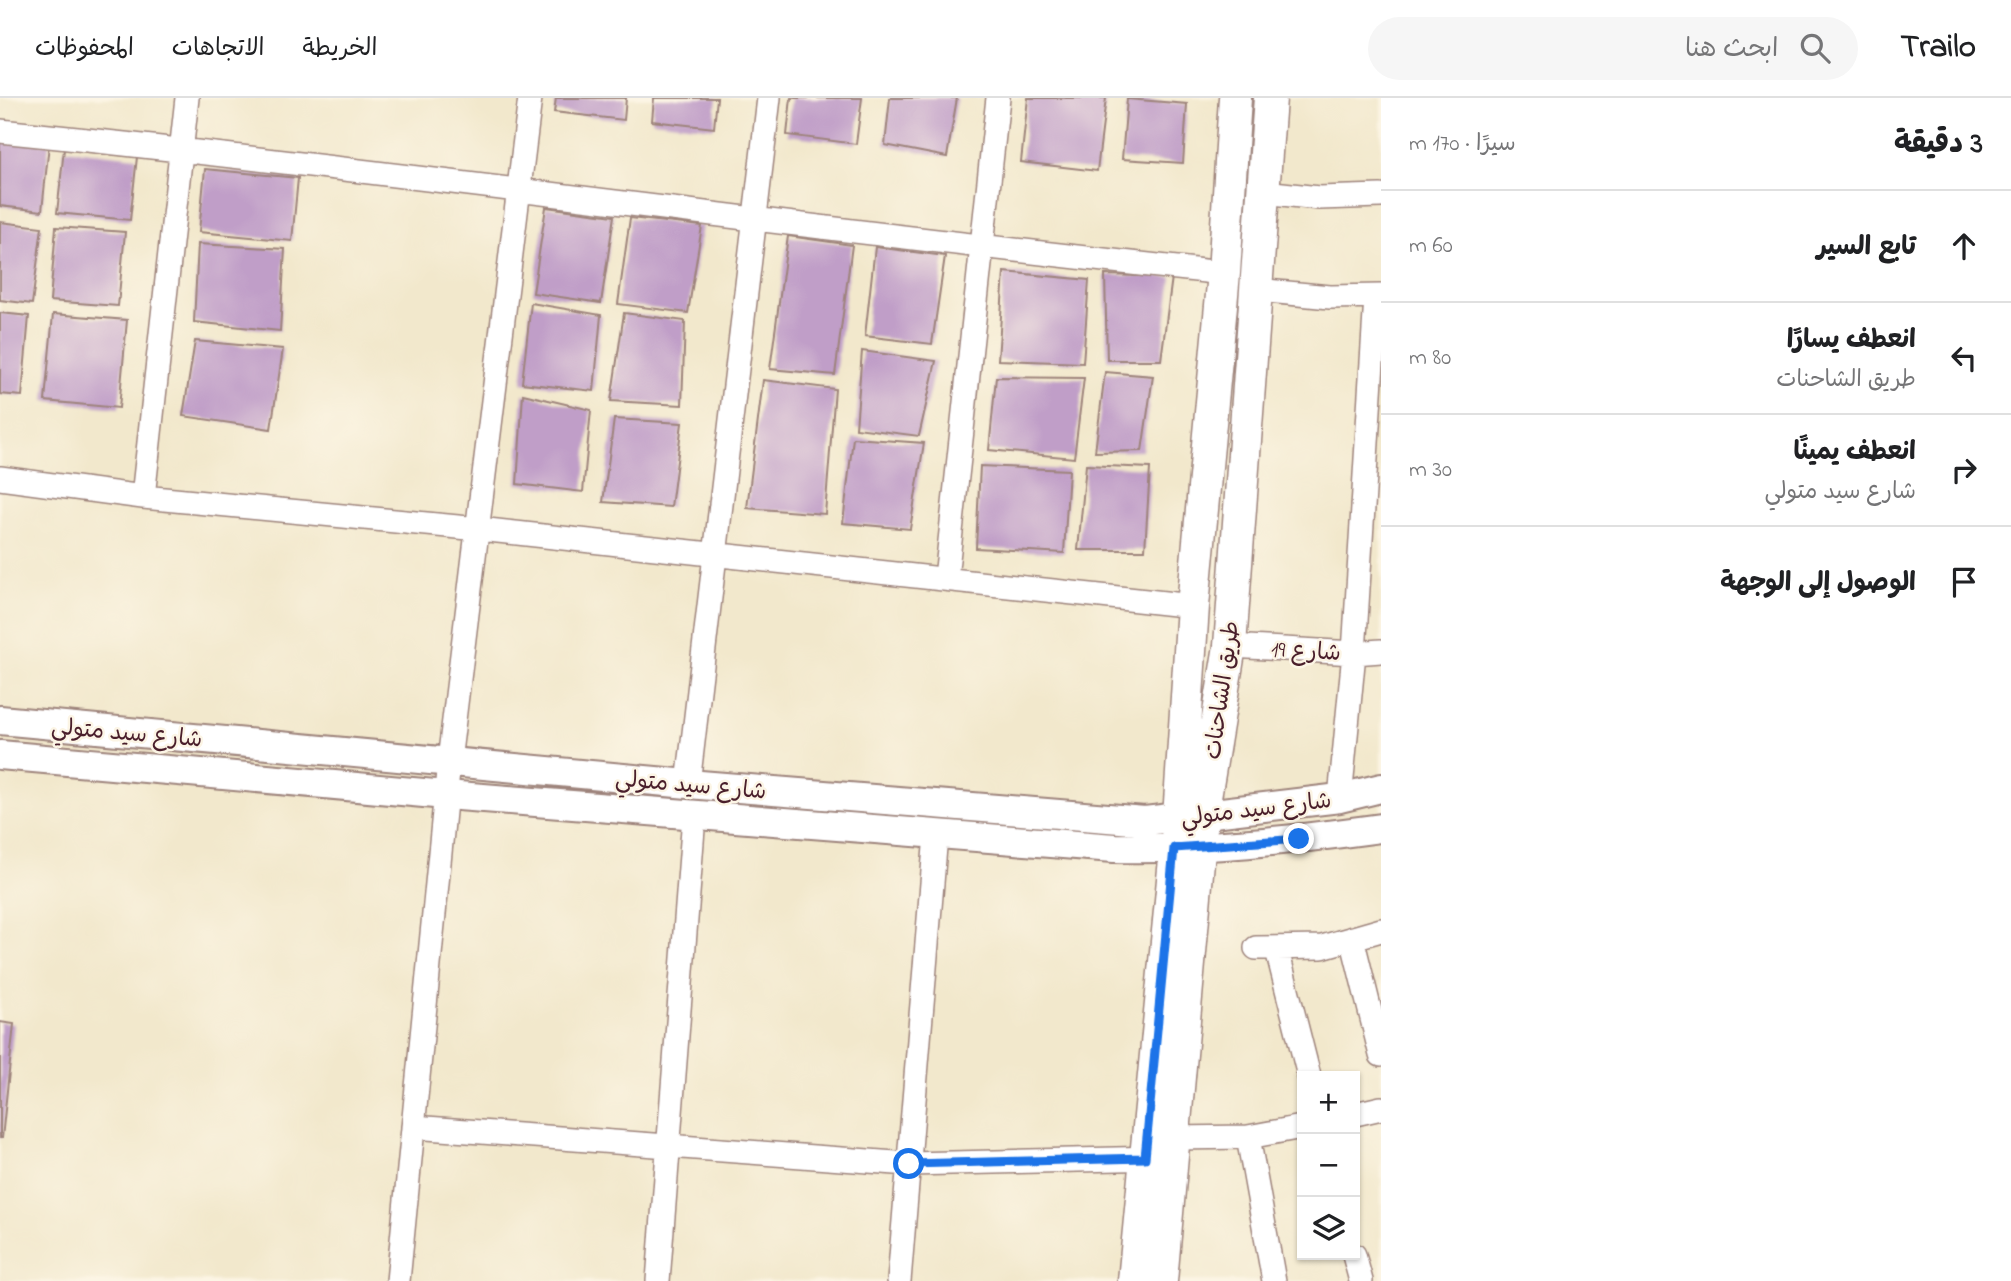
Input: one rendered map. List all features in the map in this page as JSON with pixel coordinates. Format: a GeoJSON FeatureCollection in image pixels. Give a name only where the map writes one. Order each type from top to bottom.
{"type":"FeatureCollection","features":[{"type":"Feature","properties":{"kind":"main road","name":"طريق الشاحنات"},"geometry":{"type":"LineString","coordinates":[[1161,1281],[1164,1151],[1189,832],[1193,606],[1224,273],[1235,98]]}},
{"type":"Feature","properties":{"kind":"main road","name":"طريق الشاحنات"},"geometry":{"type":"LineString","coordinates":[[1189,832],[1230,646],[1270,98]]}},
{"type":"Feature","properties":{"kind":"main road","name":"طريق الشاحنات"},"geometry":{"type":"LineString","coordinates":[[1134,1281],[1164,1151]]}},
{"type":"Feature","properties":{"kind":"street"},"geometry":{"type":"LineString","coordinates":[[143,497],[187,98]]}},
{"type":"Feature","properties":{"kind":"street"},"geometry":{"type":"LineString","coordinates":[[398,1281],[449,761],[530,98]]}},
{"type":"Feature","properties":{"kind":"street"},"geometry":{"type":"LineString","coordinates":[[688,784],[769,98]]}},
{"type":"Feature","properties":{"kind":"street"},"geometry":{"type":"LineString","coordinates":[[946,578],[999,98]]}},
{"type":"Feature","properties":{"kind":"street"},"geometry":{"type":"LineString","coordinates":[[0,131],[183,149],[981,248],[1224,273]]}},
{"type":"Feature","properties":{"kind":"street"},"geometry":{"type":"LineString","coordinates":[[1264,192],[1319,198],[1381,195]]}},
{"type":"Feature","properties":{"kind":"street"},"geometry":{"type":"LineString","coordinates":[[1256,290],[1330,297],[1379,296],[1354,653],[1340,798]]}},
{"type":"Feature","properties":{"kind":"street"},"geometry":{"type":"LineString","coordinates":[[0,478],[143,497],[479,529],[1193,606]]}},
{"type":"Feature","properties":{"kind":"street","name":"شارع 19"},"geometry":{"type":"LineString","coordinates":[[1230,646],[1354,653],[1381,651]]}},
{"type":"Feature","properties":{"kind":"street","name":"شارع سيد متولي"},"geometry":{"type":"LineString","coordinates":[[0,720],[688,784],[1145,821],[1189,832],[1299,839],[1381,828]]}},
{"type":"Feature","properties":{"kind":"street","name":"شارع سيد متولي"},"geometry":{"type":"LineString","coordinates":[[0,755],[694,816],[1114,848],[1381,788]]}},
{"type":"Feature","properties":{"kind":"street"},"geometry":{"type":"LineString","coordinates":[[658,1281],[694,816]]}},
{"type":"Feature","properties":{"kind":"street"},"geometry":{"type":"LineString","coordinates":[[900,1281],[936,835]]}},
{"type":"Feature","properties":{"kind":"street"},"geometry":{"type":"LineString","coordinates":[[1307,1071],[1267,949],[1322,947],[1381,930]]}},
{"type":"Feature","properties":{"kind":"street"},"geometry":{"type":"LineString","coordinates":[[1352,938],[1381,1055]]}},
{"type":"Feature","properties":{"kind":"street"},"geometry":{"type":"LineString","coordinates":[[1360,1113],[1381,1108]]}},
{"type":"Feature","properties":{"kind":"street"},"geometry":{"type":"LineString","coordinates":[[413,1128],[909,1164],[1164,1151],[1297,1128]]}},
{"type":"Feature","properties":{"kind":"street"},"geometry":{"type":"LineString","coordinates":[[1248,1137],[1275,1281]]}},
{"type":"Feature","properties":{"kind":"street"},"geometry":{"type":"LineString","coordinates":[[1355,1260],[1361,1281]]}},
{"type":"Feature","properties":{"kind":"building"},"geometry":{"type":"Polygon","coordinates":[[[556,98],[626,98],[624,120],[554,112],[556,98]]]}},
{"type":"Feature","properties":{"kind":"building"},"geometry":{"type":"Polygon","coordinates":[[[654,98],[717,98],[714,128],[652,121],[654,98]]]}},
{"type":"Feature","properties":{"kind":"building"},"geometry":{"type":"Polygon","coordinates":[[[791,98],[862,98],[856,144],[787,135],[791,98]]]}},
{"type":"Feature","properties":{"kind":"building"},"geometry":{"type":"Polygon","coordinates":[[[890,98],[957,98],[947,157],[885,145],[890,98]]]}},
{"type":"Feature","properties":{"kind":"building"},"geometry":{"type":"Polygon","coordinates":[[[1028,98],[1106,98],[1097,171],[1021,162],[1028,98]]]}},
{"type":"Feature","properties":{"kind":"building"},"geometry":{"type":"Polygon","coordinates":[[[1127,99],[1187,104],[1183,163],[1122,159],[1127,99]]]}},
{"type":"Feature","properties":{"kind":"building"},"geometry":{"type":"Polygon","coordinates":[[[0,139],[49,144],[42,211],[0,206],[0,139]]]}},
{"type":"Feature","properties":{"kind":"building"},"geometry":{"type":"Polygon","coordinates":[[[64,149],[137,157],[130,220],[57,213],[64,149]]]}},
{"type":"Feature","properties":{"kind":"building"},"geometry":{"type":"Polygon","coordinates":[[[205,169],[298,178],[292,241],[199,232],[205,169]]]}},
{"type":"Feature","properties":{"kind":"building"},"geometry":{"type":"Polygon","coordinates":[[[546,207],[614,216],[601,303],[533,293],[546,207]]]}},
{"type":"Feature","properties":{"kind":"building"},"geometry":{"type":"Polygon","coordinates":[[[630,218],[702,226],[688,313],[618,304],[630,218]]]}},
{"type":"Feature","properties":{"kind":"building"},"geometry":{"type":"Polygon","coordinates":[[[0,222],[42,227],[32,304],[0,300],[0,222]]]}},
{"type":"Feature","properties":{"kind":"building"},"geometry":{"type":"Polygon","coordinates":[[[56,227],[125,232],[118,306],[50,301],[56,227]]]}},
{"type":"Feature","properties":{"kind":"building"},"geometry":{"type":"Polygon","coordinates":[[[788,236],[852,245],[835,375],[770,369],[788,236]]]}},
{"type":"Feature","properties":{"kind":"building"},"geometry":{"type":"Polygon","coordinates":[[[198,244],[285,249],[280,331],[194,322],[198,244]]]}},
{"type":"Feature","properties":{"kind":"building"},"geometry":{"type":"Polygon","coordinates":[[[875,247],[945,256],[932,344],[865,336],[875,247]]]}},
{"type":"Feature","properties":{"kind":"building"},"geometry":{"type":"Polygon","coordinates":[[[1004,272],[1089,280],[1083,363],[998,360],[1004,272]]]}},
{"type":"Feature","properties":{"kind":"building"},"geometry":{"type":"Polygon","coordinates":[[[1105,275],[1172,277],[1161,360],[1107,360],[1105,275]]]}},
{"type":"Feature","properties":{"kind":"building"},"geometry":{"type":"Polygon","coordinates":[[[531,303],[601,315],[594,391],[522,383],[531,303]]]}},
{"type":"Feature","properties":{"kind":"building"},"geometry":{"type":"Polygon","coordinates":[[[0,313],[29,316],[22,396],[0,394],[0,313]]]}},
{"type":"Feature","properties":{"kind":"building"},"geometry":{"type":"Polygon","coordinates":[[[624,313],[685,321],[682,405],[611,401],[624,313]]]}},
{"type":"Feature","properties":{"kind":"building"},"geometry":{"type":"Polygon","coordinates":[[[53,314],[127,320],[119,408],[45,401],[53,314]]]}},
{"type":"Feature","properties":{"kind":"building"},"geometry":{"type":"Polygon","coordinates":[[[195,341],[283,349],[271,429],[183,416],[195,341]]]}},
{"type":"Feature","properties":{"kind":"building"},"geometry":{"type":"Polygon","coordinates":[[[862,351],[936,361],[919,436],[856,428],[862,351]]]}},
{"type":"Feature","properties":{"kind":"building"},"geometry":{"type":"Polygon","coordinates":[[[1105,372],[1153,376],[1142,451],[1095,452],[1105,372]]]}},
{"type":"Feature","properties":{"kind":"building"},"geometry":{"type":"Polygon","coordinates":[[[996,377],[1084,378],[1074,458],[989,450],[996,377]]]}},
{"type":"Feature","properties":{"kind":"building"},"geometry":{"type":"Polygon","coordinates":[[[763,380],[835,389],[825,514],[747,508],[763,380]]]}},
{"type":"Feature","properties":{"kind":"building"},"geometry":{"type":"Polygon","coordinates":[[[523,394],[591,410],[583,492],[517,484],[523,394]]]}},
{"type":"Feature","properties":{"kind":"building"},"geometry":{"type":"Polygon","coordinates":[[[614,419],[682,423],[671,507],[603,502],[614,419]]]}},
{"type":"Feature","properties":{"kind":"building"},"geometry":{"type":"Polygon","coordinates":[[[853,438],[924,443],[910,529],[843,523],[853,438]]]}},
{"type":"Feature","properties":{"kind":"building"},"geometry":{"type":"Polygon","coordinates":[[[1086,465],[1150,468],[1145,550],[1078,550],[1086,465]]]}},
{"type":"Feature","properties":{"kind":"building"},"geometry":{"type":"Polygon","coordinates":[[[980,466],[1069,470],[1064,553],[976,548],[980,466]]]}},
{"type":"Feature","properties":{"kind":"building"},"geometry":{"type":"Polygon","coordinates":[[[0,1022],[14,1024],[2,1138],[0,1138],[0,1022]]]}},
{"type":"Feature","properties":{"kind":"route"},"geometry":{"type":"LineString","coordinates":[[909,1164],[1145,1158],[1174,848],[1299,839]]}}]}
